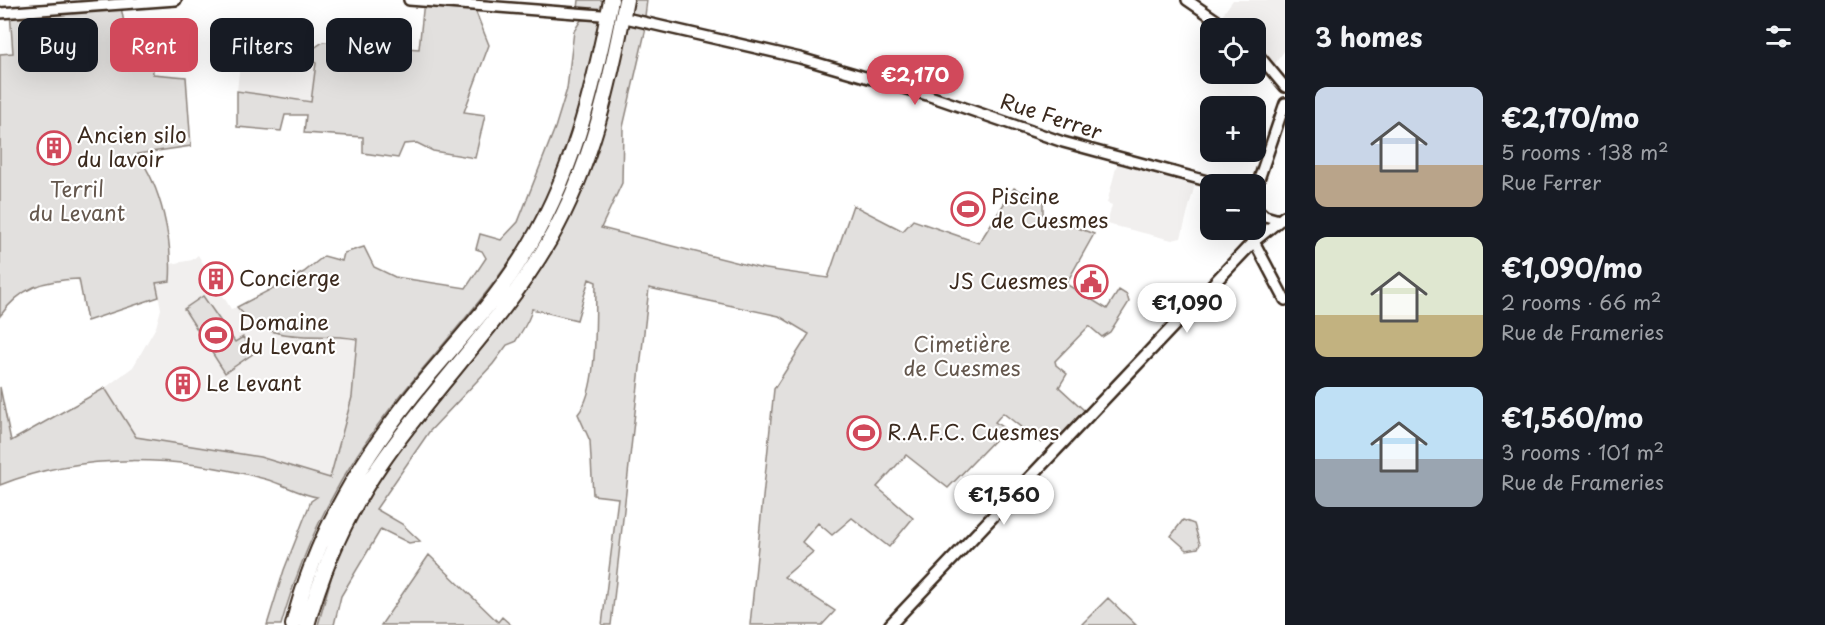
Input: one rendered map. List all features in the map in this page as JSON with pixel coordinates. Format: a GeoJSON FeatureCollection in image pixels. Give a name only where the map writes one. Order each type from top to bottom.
{"type":"FeatureCollection","features":[{"type":"Feature","properties":{"kind":"highway"},"geometry":{"type":"LineString","coordinates":[[293,625],[310,567],[331,517],[348,487],[384,433],[503,285],[536,233],[564,178],[584,121],[611,0]]}},
{"type":"Feature","properties":{"kind":"highway"},"geometry":{"type":"LineString","coordinates":[[307,625],[323,573],[344,525],[361,494],[396,441],[497,318],[549,240],[588,155],[613,63],[626,0]]}},
{"type":"Feature","properties":{"kind":"main road"},"geometry":{"type":"LineString","coordinates":[[1266,231],[1282,218]]}},
{"type":"Feature","properties":{"kind":"main road"},"geometry":{"type":"LineString","coordinates":[[890,625],[1255,240]]}},
{"type":"Feature","properties":{"kind":"street"},"geometry":{"type":"LineString","coordinates":[[0,13],[176,0]]}},
{"type":"Feature","properties":{"kind":"street"},"geometry":{"type":"LineString","coordinates":[[409,0],[601,15]]}},
{"type":"Feature","properties":{"kind":"street"},"geometry":{"type":"LineString","coordinates":[[1187,0],[1213,18]]}},
{"type":"Feature","properties":{"kind":"street","name":"Rue Ferrer"},"geometry":{"type":"LineString","coordinates":[[630,19],[800,58],[927,95],[1093,151],[1200,179]]}},
{"type":"Feature","properties":{"kind":"street"},"geometry":{"type":"LineString","coordinates":[[1266,63],[1285,87]]}},
{"type":"Feature","properties":{"kind":"street"},"geometry":{"type":"LineString","coordinates":[[1261,174],[1285,103],[1285,95]]}},
{"type":"Feature","properties":{"kind":"street"},"geometry":{"type":"LineString","coordinates":[[1266,216],[1282,218]]}},
{"type":"Feature","properties":{"kind":"street"},"geometry":{"type":"LineString","coordinates":[[1259,240],[1285,300]]}},
{"type":"Feature","properties":{"kind":"shaded area"},"geometry":{"type":"Polygon","coordinates":[[[1233,0],[1285,0],[1285,50],[1271,69],[1266,63],[1266,18],[1220,18],[1233,0]]]}},
{"type":"Feature","properties":{"kind":"shaded area"},"geometry":{"type":"Polygon","coordinates":[[[314,62],[316,63],[311,102],[237,91],[239,72],[314,72],[314,62]]]}},
{"type":"Feature","properties":{"kind":"shaded area"},"geometry":{"type":"Polygon","coordinates":[[[1117,164],[1195,184],[1181,238],[1172,240],[1107,224],[1112,205],[1107,203],[1117,164]]]}},
{"type":"Feature","properties":{"kind":"shaded area"},"geometry":{"type":"Polygon","coordinates":[[[198,255],[231,309],[237,307],[244,315],[313,339],[330,334],[357,339],[352,397],[331,479],[260,457],[136,437],[105,388],[133,367],[156,327],[161,309],[156,283],[171,274],[171,264],[192,260],[198,255]]]}},
{"type":"Feature","properties":{"kind":"green space"},"geometry":{"type":"Polygon","coordinates":[[[579,0],[604,0],[602,10],[578,9],[579,0]]]}},
{"type":"Feature","properties":{"kind":"green space"},"geometry":{"type":"Polygon","coordinates":[[[633,0],[647,0],[645,16],[631,16],[633,0]]]}},
{"type":"Feature","properties":{"kind":"green space"},"geometry":{"type":"Polygon","coordinates":[[[424,1],[473,5],[489,45],[464,112],[485,115],[475,158],[433,151],[417,143],[404,144],[398,158],[363,153],[363,137],[304,133],[306,115],[285,115],[281,131],[237,127],[237,91],[311,102],[316,63],[314,62],[314,48],[323,42],[326,42],[326,72],[412,72],[412,48],[419,49],[424,1]]]}},
{"type":"Feature","properties":{"kind":"green space","name":"Terril du Levant"},"geometry":{"type":"Polygon","coordinates":[[[121,7],[123,18],[110,18],[110,72],[153,72],[153,74],[186,77],[191,146],[137,154],[153,182],[164,214],[167,232],[170,281],[156,283],[159,297],[87,321],[79,279],[54,281],[25,292],[16,298],[0,316],[0,54],[13,53],[10,12],[121,7]]]}},
{"type":"Feature","properties":{"kind":"green space"},"geometry":{"type":"Polygon","coordinates":[[[581,20],[600,20],[571,139],[543,206],[528,233],[493,283],[396,401],[358,454],[327,507],[314,535],[281,625],[267,625],[284,570],[311,501],[317,497],[265,479],[233,471],[166,462],[98,462],[64,466],[0,485],[0,387],[11,441],[105,388],[136,437],[260,457],[330,478],[352,397],[357,339],[278,333],[250,320],[237,307],[304,272],[324,256],[342,261],[344,253],[364,247],[374,267],[395,277],[466,288],[486,258],[482,251],[476,249],[480,234],[501,240],[518,222],[555,128],[567,89],[574,31],[581,20]]]}},
{"type":"Feature","properties":{"kind":"green space","name":"Cimetière de Cuesmes"},"geometry":{"type":"Polygon","coordinates":[[[629,24],[646,28],[623,127],[622,183],[601,228],[759,268],[828,278],[853,205],[903,231],[913,220],[979,243],[1014,188],[1043,202],[1043,215],[1094,234],[1066,284],[1107,309],[1119,290],[1127,295],[1129,302],[1110,332],[1102,337],[1089,326],[1055,361],[1056,365],[1067,374],[1059,387],[1085,411],[1053,443],[1047,437],[1041,443],[1003,413],[995,422],[1005,429],[948,488],[906,455],[877,487],[913,518],[889,547],[852,518],[832,535],[818,523],[802,542],[813,552],[784,577],[835,611],[822,625],[750,625],[774,389],[809,334],[779,316],[649,288],[611,625],[602,625],[618,498],[593,495],[590,441],[578,414],[585,403],[593,370],[596,282],[589,279],[577,320],[532,309],[515,342],[507,345],[493,364],[429,432],[376,509],[402,524],[420,541],[409,543],[381,529],[341,596],[334,625],[318,625],[338,557],[355,518],[398,453],[519,299],[557,237],[572,208],[595,149],[629,24]]]}},
{"type":"Feature","properties":{"kind":"green space","name":"Domaine du Levant"},"geometry":{"type":"Polygon","coordinates":[[[203,296],[235,342],[243,337],[254,353],[225,373],[184,309],[203,296]]]}},
{"type":"Feature","properties":{"kind":"green space"},"geometry":{"type":"Polygon","coordinates":[[[1183,520],[1194,524],[1200,544],[1198,548],[1187,550],[1171,536],[1183,520]]]}},
{"type":"Feature","properties":{"kind":"green space"},"geometry":{"type":"Polygon","coordinates":[[[429,555],[498,622],[502,617],[511,625],[381,625],[429,555]]]}},
{"type":"Feature","properties":{"kind":"green space"},"geometry":{"type":"Polygon","coordinates":[[[1108,598],[1136,625],[1081,625],[1108,598]]]}},
{"type":"Feature","properties":{"kind":"place","name":"Ancien silo du lavoir"},"geometry":{"type":"Point","coordinates":[54,148]}},
{"type":"Feature","properties":{"kind":"place","name":"Piscine de Cuesmes"},"geometry":{"type":"Point","coordinates":[968,209]}},
{"type":"Feature","properties":{"kind":"place","name":"Concierge"},"geometry":{"type":"Point","coordinates":[216,279]}},
{"type":"Feature","properties":{"kind":"place","name":"JS Cuesmes"},"geometry":{"type":"Point","coordinates":[1091,282]}},
{"type":"Feature","properties":{"kind":"place","name":"Domaine du Levant"},"geometry":{"type":"Point","coordinates":[216,335]}},
{"type":"Feature","properties":{"kind":"place","name":"Le Levant"},"geometry":{"type":"Point","coordinates":[183,384]}},
{"type":"Feature","properties":{"kind":"place","name":"R.A.F.C. Cuesmes"},"geometry":{"type":"Point","coordinates":[864,433]}}]}
